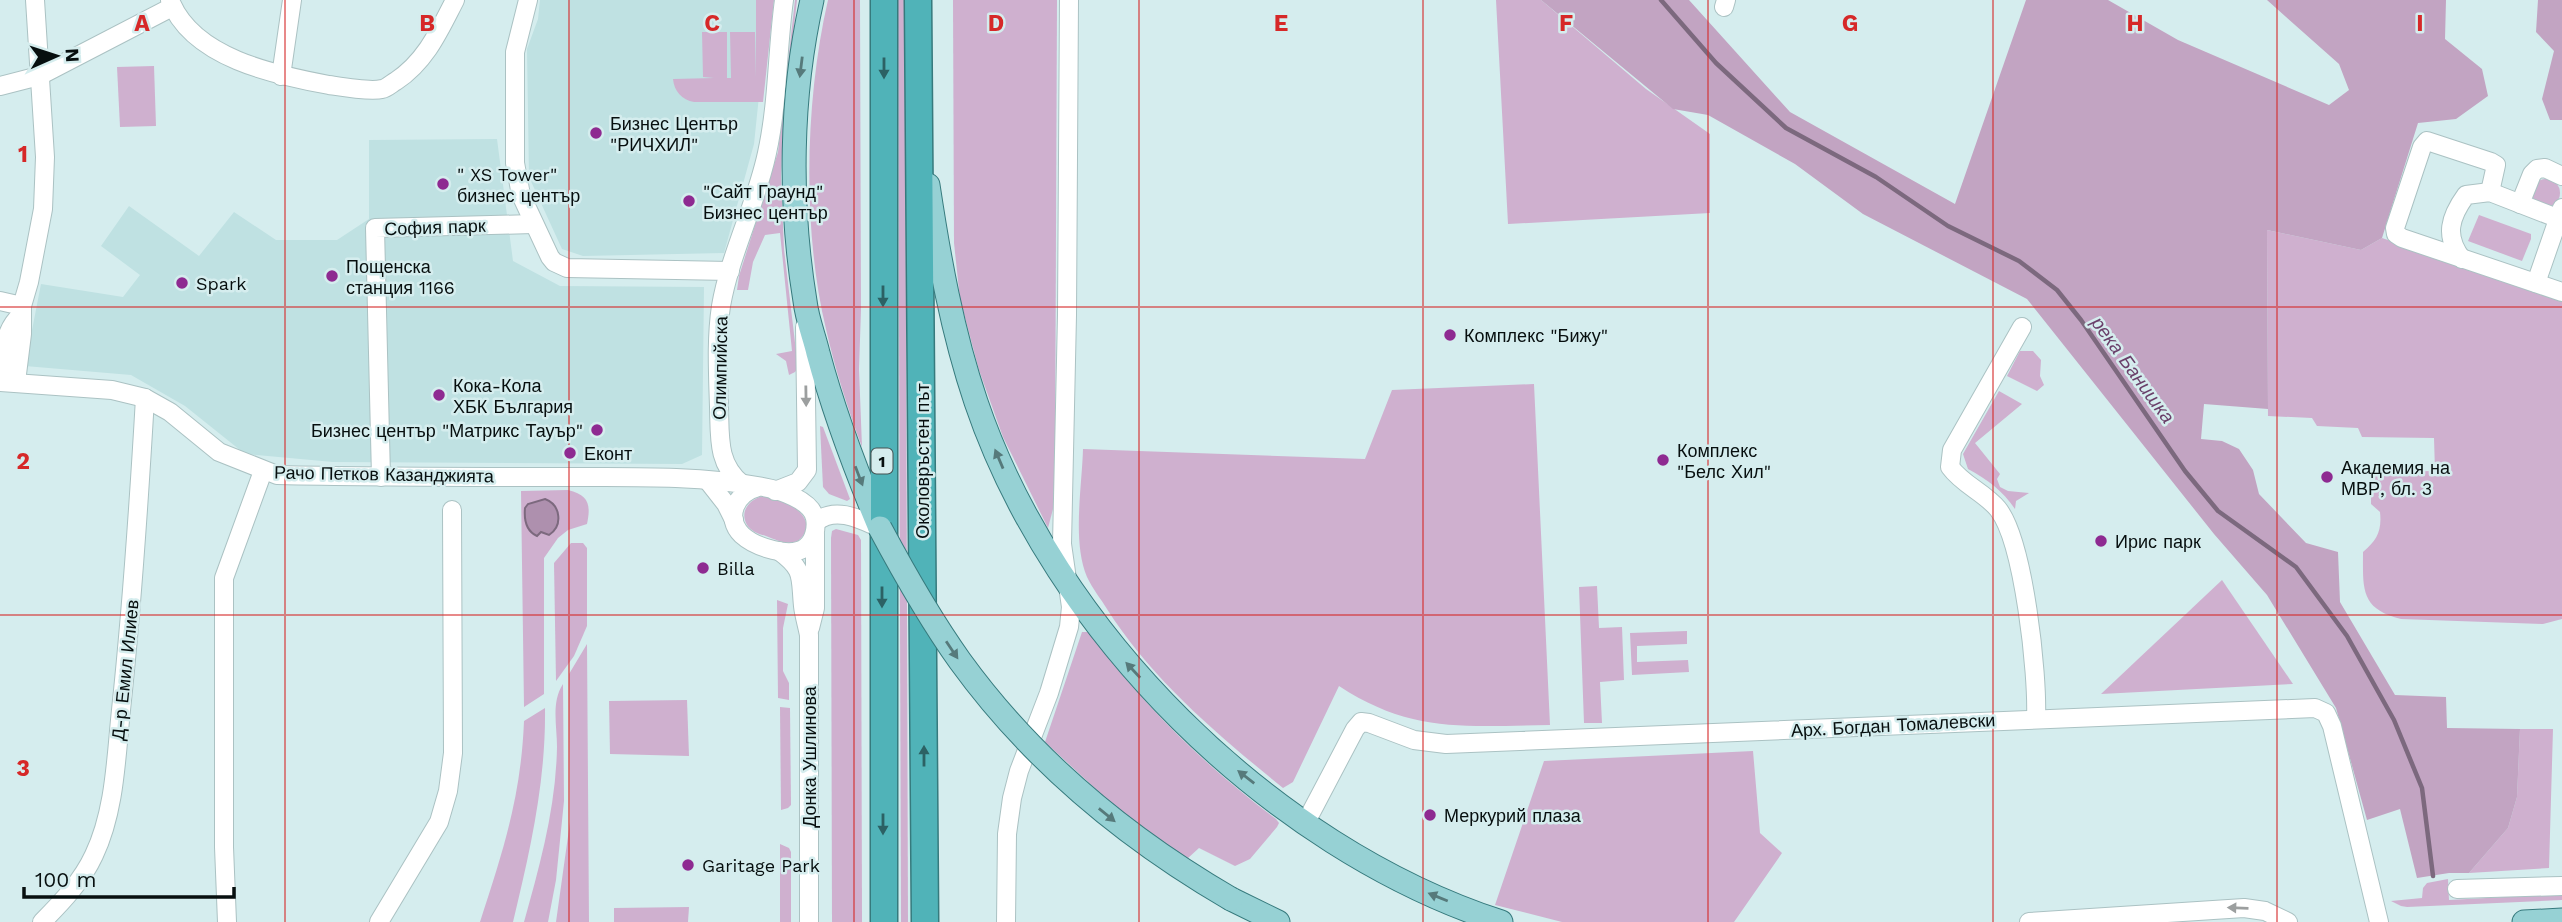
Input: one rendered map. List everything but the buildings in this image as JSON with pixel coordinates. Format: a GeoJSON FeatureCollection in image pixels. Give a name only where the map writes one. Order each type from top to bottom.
{"type":"FeatureCollection","features":[{"type":"Feature","properties":{"kind":"highway","name":"1"},"geometry":{"type":"LineString","coordinates":[[884,0],[884,922]]}},
{"type":"Feature","properties":{"kind":"highway","name":"Околовръстен път"},"geometry":{"type":"LineString","coordinates":[[918,0],[925,922]]}},
{"type":"Feature","properties":{"kind":"main road"},"geometry":{"type":"LineString","coordinates":[[812,0],[799,81],[795,158],[805,303],[839,424],[880,528],[927,612],[953,651],[992,702],[1024,737],[1089,799],[1136,838],[1188,874],[1278,922]]}},
{"type":"Feature","properties":{"kind":"main road"},"geometry":{"type":"LineString","coordinates":[[919,123],[956,335],[976,403],[1001,465],[1028,520],[1069,589],[1127,664],[1180,719],[1233,767],[1345,849],[1423,891],[1502,922]]}},
{"type":"Feature","properties":{"kind":"main road"},"geometry":{"type":"LineString","coordinates":[[2524,922],[2562,920]]}},
{"type":"Feature","properties":{"kind":"street"},"geometry":{"type":"LineString","coordinates":[[5,380],[22,334],[21,310],[43,209],[45,157],[35,0]]}},
{"type":"Feature","properties":{"kind":"street"},"geometry":{"type":"LineString","coordinates":[[281,76],[292,0]]}},
{"type":"Feature","properties":{"kind":"street"},"geometry":{"type":"LineString","coordinates":[[0,86],[39,76],[171,3],[185,23],[205,43],[250,66],[281,76],[342,87],[383,89],[409,73],[429,50],[455,0]]}},
{"type":"Feature","properties":{"kind":"street"},"geometry":{"type":"LineString","coordinates":[[528,0],[515,52],[515,163],[521,195],[554,262],[567,268],[730,271]]}},
{"type":"Feature","properties":{"kind":"street","name":"Олимпийска"},"geometry":{"type":"LineString","coordinates":[[720,452],[718,351],[722,304],[767,151],[784,0]]}},
{"type":"Feature","properties":{"kind":"street"},"geometry":{"type":"LineString","coordinates":[[1006,922],[1007,834],[1012,798],[1019,771],[1049,693],[1069,626],[1071,607],[1062,544],[1067,329],[1069,0]]}},
{"type":"Feature","properties":{"kind":"street"},"geometry":{"type":"LineString","coordinates":[[2490,192],[2496,165],[2427,141],[2422,147],[2395,228],[2396,234],[2562,292]]}},
{"type":"Feature","properties":{"kind":"street"},"geometry":{"type":"LineString","coordinates":[[2521,204],[2532,174],[2537,169],[2545,168],[2562,176]]}},
{"type":"Feature","properties":{"kind":"street"},"geometry":{"type":"LineString","coordinates":[[2462,258],[2454,248],[2449,232],[2457,207],[2466,195],[2478,191],[2490,192],[2561,215],[2536,284]]}},
{"type":"Feature","properties":{"kind":"street","name":"София парк"},"geometry":{"type":"LineString","coordinates":[[381,477],[375,228],[533,224]]}},
{"type":"Feature","properties":{"kind":"street"},"geometry":{"type":"LineString","coordinates":[[0,301],[21,310]]}},
{"type":"Feature","properties":{"kind":"street"},"geometry":{"type":"LineString","coordinates":[[734,520],[734,506],[740,495],[758,487],[798,482],[807,470],[805,303]]}},
{"type":"Feature","properties":{"kind":"street"},"geometry":{"type":"LineString","coordinates":[[2022,327],[1952,450],[1950,467],[1959,479],[1980,493],[1998,510],[2010,532],[2024,590],[2037,694],[2036,718]]}},
{"type":"Feature","properties":{"kind":"street","name":"Рачо Петков Казанджията"},"geometry":{"type":"LineString","coordinates":[[5,380],[112,390],[145,398],[170,412],[219,452],[277,475],[604,477],[708,481],[758,487]]}},
{"type":"Feature","properties":{"kind":"street","name":"Д-р Емил Илиев"},"geometry":{"type":"LineString","coordinates":[[42,922],[79,881],[94,855],[106,824],[112,792],[131,610],[145,398]]}},
{"type":"Feature","properties":{"kind":"street"},"geometry":{"type":"LineString","coordinates":[[720,452],[728,469],[758,487],[803,502],[814,514],[815,528],[810,544],[800,551],[779,551],[746,538],[739,532],[726,504],[708,481],[720,452]]}},
{"type":"Feature","properties":{"kind":"street"},"geometry":{"type":"LineString","coordinates":[[227,922],[224,847],[224,578],[263,471]]}},
{"type":"Feature","properties":{"kind":"street"},"geometry":{"type":"LineString","coordinates":[[379,922],[439,822],[448,790],[453,754],[452,510]]}},
{"type":"Feature","properties":{"kind":"street"},"geometry":{"type":"LineString","coordinates":[[815,528],[827,516],[841,514],[880,528]]}},
{"type":"Feature","properties":{"kind":"street","name":"Донка Ушлинова"},"geometry":{"type":"LineString","coordinates":[[809,635],[815,608],[815,528]]}},
{"type":"Feature","properties":{"kind":"street","name":"Донка Ушлинова"},"geometry":{"type":"LineString","coordinates":[[779,551],[794,563],[801,575],[803,608],[809,635],[810,922]]}},
{"type":"Feature","properties":{"kind":"street","name":"Арх. Богдан Томалевски"},"geometry":{"type":"LineString","coordinates":[[1306,822],[1361,722],[1414,740],[1446,744],[2315,708],[2326,713],[2332,726],[2379,922]]}},
{"type":"Feature","properties":{"kind":"street"},"geometry":{"type":"LineString","coordinates":[[2457,890],[2562,886]]}},
{"type":"Feature","properties":{"kind":"street"},"geometry":{"type":"LineString","coordinates":[[2029,922],[2244,908],[2265,911],[2288,922]]}},
{"type":"Feature","properties":{"kind":"shaded area"},"geometry":{"type":"Polygon","coordinates":[[[540,0],[769,0],[754,144],[724,253],[583,256],[562,249],[529,177],[527,49],[538,19],[540,0]]]}},
{"type":"Feature","properties":{"kind":"shaded area"},"geometry":{"type":"Polygon","coordinates":[[[756,0],[774,0],[763,102],[694,102],[682,97],[673,79],[714,78],[703,77],[702,32],[727,32],[727,78],[731,78],[730,32],[755,32],[756,78],[756,0]]]}},
{"type":"Feature","properties":{"kind":"shaded area"},"geometry":{"type":"Polygon","coordinates":[[[795,0],[783,125],[781,177],[784,249],[798,368],[789,375],[786,361],[776,354],[792,351],[780,233],[765,235],[753,262],[748,290],[737,290],[778,152],[795,0]]]}},
{"type":"Feature","properties":{"kind":"shaded area"},"geometry":{"type":"Polygon","coordinates":[[[828,0],[860,0],[859,369],[862,447],[830,344],[818,290],[813,249],[809,164],[811,122],[820,39],[828,0]]]}},
{"type":"Feature","properties":{"kind":"shaded area"},"geometry":{"type":"Polygon","coordinates":[[[898,0],[905,0],[908,922],[901,922],[898,0]]]}},
{"type":"Feature","properties":{"kind":"shaded area"},"geometry":{"type":"Polygon","coordinates":[[[953,0],[1057,0],[1055,465],[1053,509],[1048,528],[1003,437],[979,370],[960,299],[954,243],[953,0]]]}},
{"type":"Feature","properties":{"kind":"shaded area"},"geometry":{"type":"Polygon","coordinates":[[[1496,0],[1541,0],[1646,89],[1710,134],[1710,213],[1508,224],[1496,0]]]}},
{"type":"Feature","properties":{"kind":"shaded area"},"geometry":{"type":"Polygon","coordinates":[[[1541,0],[1689,0],[1790,112],[1955,204],[2026,0],[2108,0],[2178,40],[2329,105],[2349,90],[2339,64],[2267,0],[2446,0],[2445,39],[2482,69],[2488,96],[2456,119],[2418,123],[2382,238],[2361,250],[2267,230],[2268,409],[2204,404],[2201,439],[2222,441],[2239,449],[2253,470],[2259,494],[2306,543],[2338,552],[2340,602],[2395,695],[2446,697],[2447,728],[2520,729],[2517,797],[2508,828],[2469,873],[2417,878],[2400,809],[2367,820],[2336,708],[2267,595],[2214,534],[2027,299],[1863,214],[1795,164],[1708,115],[1673,109],[1541,0]]]}},
{"type":"Feature","properties":{"kind":"shaded area"},"geometry":{"type":"Polygon","coordinates":[[[2538,0],[2562,0],[2562,120],[2550,120],[2542,99],[2554,51],[2536,32],[2538,0]]]}},
{"type":"Feature","properties":{"kind":"shaded area"},"geometry":{"type":"Polygon","coordinates":[[[154,66],[156,126],[120,127],[117,67],[154,66]]]}},
{"type":"Feature","properties":{"kind":"shaded area"},"geometry":{"type":"Polygon","coordinates":[[[497,139],[513,261],[560,286],[704,287],[702,455],[682,464],[333,462],[245,454],[185,406],[131,375],[25,366],[41,284],[123,297],[140,275],[101,246],[129,206],[199,256],[234,212],[276,240],[337,240],[369,219],[369,140],[497,139]]]}},
{"type":"Feature","properties":{"kind":"shaded area"},"geometry":{"type":"Polygon","coordinates":[[[2546,179],[2556,183],[2560,193],[2556,203],[2546,207],[2536,203],[2532,193],[2536,183],[2546,179]]]}},
{"type":"Feature","properties":{"kind":"shaded area"},"geometry":{"type":"Polygon","coordinates":[[[2479,215],[2531,234],[2522,261],[2468,241],[2479,215]]]}},
{"type":"Feature","properties":{"kind":"shaded area"},"geometry":{"type":"Polygon","coordinates":[[[2267,230],[2361,250],[2382,238],[2562,299],[2562,619],[2543,624],[2401,619],[2378,610],[2371,603],[2364,587],[2363,552],[2378,535],[2380,512],[2371,504],[2371,472],[2435,471],[2434,438],[2362,437],[2358,428],[2317,426],[2312,418],[2268,416],[2267,230]]]}},
{"type":"Feature","properties":{"kind":"shaded area"},"geometry":{"type":"Polygon","coordinates":[[[2020,351],[2033,351],[2041,360],[2040,376],[2044,385],[2037,391],[2007,376],[2020,351]]]}},
{"type":"Feature","properties":{"kind":"shaded area"},"geometry":{"type":"Polygon","coordinates":[[[1534,384],[1550,725],[1466,726],[1416,720],[1366,701],[1339,686],[1293,782],[1283,788],[1188,706],[1144,660],[1087,577],[1082,563],[1079,531],[1083,449],[1365,459],[1392,390],[1534,384]]]}},
{"type":"Feature","properties":{"kind":"shaded area"},"geometry":{"type":"Polygon","coordinates":[[[1999,391],[2022,404],[1975,443],[2000,474],[1997,479],[2000,487],[2008,491],[2029,493],[2016,501],[2015,509],[1994,486],[1968,469],[1963,454],[1999,391]]]}},
{"type":"Feature","properties":{"kind":"shaded area"},"geometry":{"type":"Polygon","coordinates":[[[820,426],[823,427],[850,499],[847,501],[829,494],[823,487],[820,426]]]}},
{"type":"Feature","properties":{"kind":"shaded area"},"geometry":{"type":"Polygon","coordinates":[[[568,490],[580,495],[587,502],[587,524],[568,530],[558,538],[544,558],[544,694],[524,707],[521,491],[568,490]]]}},
{"type":"Feature","properties":{"kind":"shaded area"},"geometry":{"type":"Polygon","coordinates":[[[763,496],[784,502],[802,514],[807,527],[800,539],[785,542],[753,531],[747,525],[744,515],[747,506],[763,496]]]}},
{"type":"Feature","properties":{"kind":"shaded area"},"geometry":{"type":"Polygon","coordinates":[[[545,499],[557,511],[557,526],[549,535],[541,532],[537,536],[526,524],[525,508],[528,504],[545,499]]]}},
{"type":"Feature","properties":{"kind":"shaded area"},"geometry":{"type":"Polygon","coordinates":[[[836,529],[858,535],[861,540],[862,922],[832,922],[831,538],[832,531],[836,529]]]}},
{"type":"Feature","properties":{"kind":"shaded area"},"geometry":{"type":"Polygon","coordinates":[[[571,543],[583,543],[587,548],[587,626],[574,656],[556,681],[554,563],[571,543]]]}},
{"type":"Feature","properties":{"kind":"shaded area"},"geometry":{"type":"Polygon","coordinates":[[[2222,580],[2293,684],[2101,694],[2222,580]]]}},
{"type":"Feature","properties":{"kind":"shaded area"},"geometry":{"type":"Polygon","coordinates":[[[1597,586],[1599,628],[1622,627],[1624,680],[1600,682],[1602,723],[1584,723],[1579,587],[1597,586]]]}},
{"type":"Feature","properties":{"kind":"shaded area"},"geometry":{"type":"Polygon","coordinates":[[[777,600],[788,604],[783,628],[783,671],[789,683],[789,700],[778,698],[777,600]]]}},
{"type":"Feature","properties":{"kind":"shaded area"},"geometry":{"type":"Polygon","coordinates":[[[1687,631],[1687,644],[1637,646],[1637,662],[1688,660],[1689,672],[1632,675],[1630,633],[1687,631]]]}},
{"type":"Feature","properties":{"kind":"shaded area"},"geometry":{"type":"Polygon","coordinates":[[[1082,632],[1089,632],[1132,686],[1177,734],[1279,823],[1250,859],[1235,866],[1199,848],[1187,859],[1113,805],[1045,742],[1082,632]]]}},
{"type":"Feature","properties":{"kind":"shaded area"},"geometry":{"type":"Polygon","coordinates":[[[587,644],[589,922],[556,922],[570,822],[569,674],[587,644]]]}},
{"type":"Feature","properties":{"kind":"shaded area"},"geometry":{"type":"Polygon","coordinates":[[[563,684],[564,801],[556,880],[548,922],[524,922],[554,792],[556,706],[563,684]]]}},
{"type":"Feature","properties":{"kind":"shaded area"},"geometry":{"type":"Polygon","coordinates":[[[687,700],[689,756],[610,754],[609,701],[687,700]]]}},
{"type":"Feature","properties":{"kind":"shaded area"},"geometry":{"type":"Polygon","coordinates":[[[780,707],[790,708],[791,805],[781,810],[780,707]]]}},
{"type":"Feature","properties":{"kind":"shaded area"},"geometry":{"type":"Polygon","coordinates":[[[545,708],[540,790],[513,922],[480,922],[515,799],[524,721],[545,708]]]}},
{"type":"Feature","properties":{"kind":"shaded area"},"geometry":{"type":"Polygon","coordinates":[[[2520,729],[2553,729],[2549,868],[2469,873],[2508,828],[2517,797],[2520,729]]]}},
{"type":"Feature","properties":{"kind":"shaded area"},"geometry":{"type":"Polygon","coordinates":[[[1753,751],[1760,833],[1782,853],[1734,922],[1562,922],[1495,905],[1544,761],[1753,751]]]}},
{"type":"Feature","properties":{"kind":"shaded area"},"geometry":{"type":"Polygon","coordinates":[[[780,844],[791,852],[791,922],[780,922],[780,844]]]}},
{"type":"Feature","properties":{"kind":"shaded area"},"geometry":{"type":"Polygon","coordinates":[[[2448,879],[2449,900],[2562,894],[2562,900],[2407,907],[2391,901],[2422,898],[2423,888],[2427,883],[2448,879]]]}},
{"type":"Feature","properties":{"kind":"shaded area"},"geometry":{"type":"Polygon","coordinates":[[[689,907],[688,922],[614,922],[614,908],[689,907]]]}},
{"type":"Feature","properties":{"kind":"waterway","name":"река Банишка"},"geometry":{"type":"LineString","coordinates":[[1661,0],[1716,63],[1786,128],[1876,177],[1948,226],[2019,261],[2057,290],[2081,320],[2185,471],[2218,511],[2296,567],[2347,636],[2394,720],[2422,788],[2433,876]]}},
{"type":"Feature","properties":{"kind":"place","name":"Бизнес Център \"РИЧХИЛ\""},"geometry":{"type":"Point","coordinates":[596,133]}},
{"type":"Feature","properties":{"kind":"place","name":"\" XS Tower\" бизнес център"},"geometry":{"type":"Point","coordinates":[443,184]}},
{"type":"Feature","properties":{"kind":"place","name":"\"Сайт Граунд\" Бизнес център"},"geometry":{"type":"Point","coordinates":[689,201]}},
{"type":"Feature","properties":{"kind":"place","name":"Пощенска станция 1166"},"geometry":{"type":"Point","coordinates":[332,276]}},
{"type":"Feature","properties":{"kind":"place","name":"Spark"},"geometry":{"type":"Point","coordinates":[182,283]}},
{"type":"Feature","properties":{"kind":"place","name":"Комплекс \"Бижу\""},"geometry":{"type":"Point","coordinates":[1450,335]}},
{"type":"Feature","properties":{"kind":"place","name":"Кока-Кола ХБК България"},"geometry":{"type":"Point","coordinates":[439,395]}},
{"type":"Feature","properties":{"kind":"place","name":"Бизнес център \"Матрикс Тауър\""},"geometry":{"type":"Point","coordinates":[597,430]}},
{"type":"Feature","properties":{"kind":"place","name":"Еконт"},"geometry":{"type":"Point","coordinates":[570,453]}},
{"type":"Feature","properties":{"kind":"place","name":"Комплекс \"Белс Хил\""},"geometry":{"type":"Point","coordinates":[1663,460]}},
{"type":"Feature","properties":{"kind":"place","name":"Академия на МВР, бл. 3"},"geometry":{"type":"Point","coordinates":[2327,477]}},
{"type":"Feature","properties":{"kind":"place","name":"Ирис парк"},"geometry":{"type":"Point","coordinates":[2101,541]}},
{"type":"Feature","properties":{"kind":"place","name":"Billa"},"geometry":{"type":"Point","coordinates":[703,568]}},
{"type":"Feature","properties":{"kind":"place","name":"Меркурий плаза"},"geometry":{"type":"Point","coordinates":[1430,815]}},
{"type":"Feature","properties":{"kind":"place","name":"Garitage Park"},"geometry":{"type":"Point","coordinates":[688,865]}}]}
